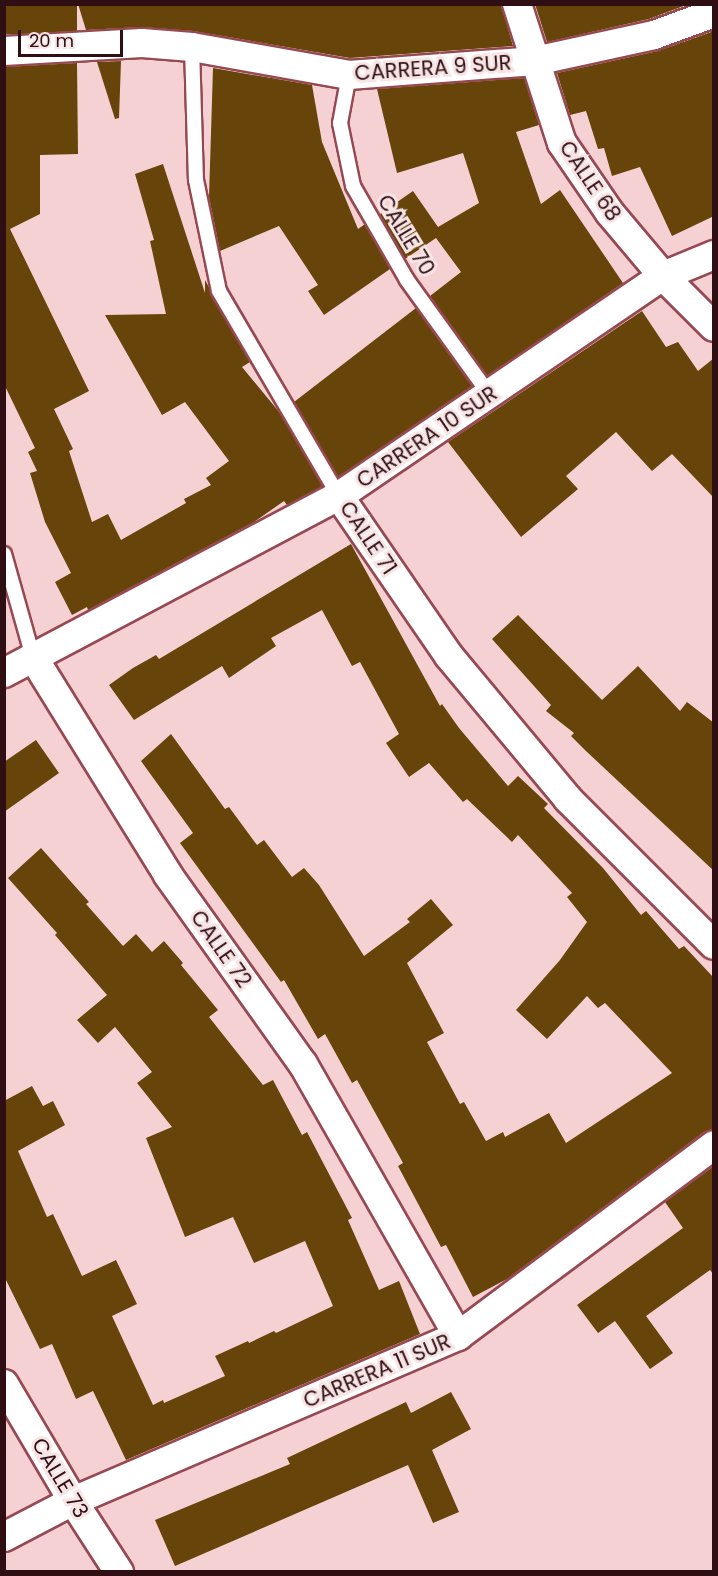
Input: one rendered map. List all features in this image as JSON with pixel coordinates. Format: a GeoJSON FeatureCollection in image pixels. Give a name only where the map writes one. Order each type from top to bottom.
{"type":"FeatureCollection","features":[{"type":"Feature","properties":{"kind":"street","name":"CALLE 68"},"geometry":{"type":"LineString","coordinates":[[517,4],[562,143],[610,213],[663,276],[714,327]]}},
{"type":"Feature","properties":{"kind":"street","name":"CARRERA 9 SUR"},"geometry":{"type":"LineString","coordinates":[[4,51],[142,43],[192,47],[349,75],[535,61],[654,35],[714,13]]}},
{"type":"Feature","properties":{"kind":"street","name":"CARRERA 10 SUR"},"geometry":{"type":"LineString","coordinates":[[4,673],[339,496],[663,276],[714,255]]}},
{"type":"Feature","properties":{"kind":"street","name":"CALLE 71"},"geometry":{"type":"LineString","coordinates":[[339,496],[449,656],[568,799],[714,945]]}},
{"type":"Feature","properties":{"kind":"street","name":"CALLE 72"},"geometry":{"type":"LineString","coordinates":[[33,657],[168,875],[303,1064],[458,1336]]}},
{"type":"Feature","properties":{"kind":"street","name":"CARRERA 11 SUR"},"geometry":{"type":"LineString","coordinates":[[4,1537],[73,1501],[458,1336],[714,1145]]}},
{"type":"Feature","properties":{"kind":"street","name":"CALLE 73"},"geometry":{"type":"LineString","coordinates":[[4,1384],[73,1501],[119,1572]]}},
{"type":"Feature","properties":{"kind":"lane","name":"CALLE 71"},"geometry":{"type":"LineString","coordinates":[[192,47],[196,180],[219,291],[339,496]]}},
{"type":"Feature","properties":{"kind":"lane","name":"CALLE 70"},"geometry":{"type":"LineString","coordinates":[[349,75],[340,123],[353,186],[407,279],[490,395]]}},
{"type":"Feature","properties":{"kind":"lane","name":"CALLE 72"},"geometry":{"type":"LineString","coordinates":[[4,554],[33,657]]}},
{"type":"Feature","properties":{"kind":"building"},"geometry":{"type":"Polygon","coordinates":[[[4,4],[77,4],[77,34],[4,34],[4,4]]]}},
{"type":"Feature","properties":{"kind":"building"},"geometry":{"type":"Polygon","coordinates":[[[78,4],[501,4],[513,46],[350,58],[193,31],[141,27],[86,30],[78,4]]]}},
{"type":"Feature","properties":{"kind":"building"},"geometry":{"type":"Polygon","coordinates":[[[535,4],[689,4],[649,19],[547,42],[535,4]]]}},
{"type":"Feature","properties":{"kind":"building"},"geometry":{"type":"Polygon","coordinates":[[[714,31],[714,216],[672,236],[640,167],[612,176],[604,148],[598,149],[586,111],[570,115],[557,73],[658,51],[714,31]]]}},
{"type":"Feature","properties":{"kind":"building"},"geometry":{"type":"Polygon","coordinates":[[[121,61],[119,118],[115,119],[97,62],[121,61]]]}},
{"type":"Feature","properties":{"kind":"building"},"geometry":{"type":"Polygon","coordinates":[[[77,63],[78,154],[40,155],[40,214],[10,229],[89,391],[54,409],[73,449],[69,451],[92,522],[108,514],[121,540],[186,503],[184,499],[211,485],[206,478],[229,461],[185,402],[162,415],[105,315],[166,314],[150,241],[154,240],[135,174],[163,164],[205,293],[205,280],[250,362],[242,367],[280,413],[323,486],[287,505],[284,501],[254,522],[88,610],[87,607],[72,615],[55,582],[71,573],[45,522],[30,473],[37,471],[28,452],[35,448],[4,384],[4,67],[77,63]]]}},
{"type":"Feature","properties":{"kind":"building"},"geometry":{"type":"Polygon","coordinates":[[[213,68],[312,85],[322,142],[358,229],[365,224],[390,269],[324,315],[308,291],[318,285],[279,226],[220,251],[209,197],[213,68]]]}},
{"type":"Feature","properties":{"kind":"building"},"geometry":{"type":"Polygon","coordinates":[[[524,78],[539,125],[516,132],[541,204],[560,190],[623,283],[487,376],[430,296],[461,272],[436,238],[405,259],[380,214],[413,191],[438,227],[479,203],[463,153],[397,173],[377,89],[524,78]]]}},
{"type":"Feature","properties":{"kind":"building"},"geometry":{"type":"Polygon","coordinates":[[[416,308],[472,386],[338,477],[294,402],[416,308]]]}},
{"type":"Feature","properties":{"kind":"building"},"geometry":{"type":"Polygon","coordinates":[[[642,311],[666,347],[678,342],[698,371],[714,358],[714,498],[672,454],[652,471],[616,432],[566,476],[578,489],[521,537],[448,442],[642,311]]]}},
{"type":"Feature","properties":{"kind":"building"},"geometry":{"type":"Polygon","coordinates":[[[351,544],[440,706],[442,704],[459,728],[508,786],[518,776],[548,804],[544,808],[603,868],[641,915],[646,911],[679,949],[684,946],[714,978],[714,1129],[704,1132],[507,1279],[473,1297],[446,1245],[441,1247],[398,1166],[403,1163],[357,1080],[352,1083],[325,1034],[318,1039],[284,980],[281,982],[180,843],[193,833],[141,761],[171,734],[225,809],[229,807],[257,845],[264,840],[292,877],[304,868],[319,885],[364,956],[410,922],[407,919],[431,899],[453,925],[407,963],[444,1033],[427,1042],[460,1104],[464,1102],[486,1141],[503,1132],[505,1137],[549,1113],[566,1143],[672,1073],[605,1003],[598,1008],[587,996],[547,1039],[516,1010],[560,960],[587,922],[567,897],[572,893],[518,835],[512,842],[467,799],[463,802],[429,763],[409,777],[386,743],[399,734],[360,662],[352,666],[322,610],[271,638],[276,646],[229,678],[222,666],[134,720],[109,685],[156,655],[159,659],[351,544]]]}},
{"type":"Feature","properties":{"kind":"building"},"geometry":{"type":"Polygon","coordinates":[[[518,615],[602,700],[638,666],[680,711],[687,702],[714,723],[714,871],[586,751],[571,736],[574,733],[546,711],[551,705],[492,639],[518,615]]]}},
{"type":"Feature","properties":{"kind":"building"},"geometry":{"type":"Polygon","coordinates":[[[36,740],[59,773],[4,812],[4,762],[36,740]]]}},
{"type":"Feature","properties":{"kind":"building"},"geometry":{"type":"Polygon","coordinates":[[[41,848],[89,902],[86,904],[123,946],[136,934],[152,952],[164,941],[183,963],[181,965],[218,1010],[209,1017],[263,1085],[273,1080],[302,1135],[307,1132],[352,1218],[348,1220],[379,1290],[399,1281],[420,1334],[126,1460],[93,1391],[76,1399],[52,1344],[40,1349],[4,1276],[4,1101],[32,1086],[43,1106],[53,1101],[65,1125],[18,1151],[47,1217],[53,1214],[82,1276],[116,1260],[137,1304],[112,1316],[153,1405],[163,1400],[164,1403],[225,1376],[215,1356],[274,1331],[276,1333],[333,1306],[305,1241],[254,1263],[233,1217],[185,1237],[146,1138],[172,1127],[137,1083],[152,1072],[115,1027],[98,1043],[77,1020],[107,995],[55,935],[57,933],[8,878],[41,848]]]}},
{"type":"Feature","properties":{"kind":"building"},"geometry":{"type":"Polygon","coordinates":[[[714,1166],[714,1275],[710,1270],[646,1316],[673,1353],[650,1369],[615,1321],[598,1333],[577,1305],[683,1228],[665,1202],[714,1166]]]}},
{"type":"Feature","properties":{"kind":"building"},"geometry":{"type":"Polygon","coordinates":[[[451,1392],[471,1429],[432,1450],[459,1512],[433,1523],[408,1465],[175,1566],[155,1520],[290,1464],[287,1458],[406,1402],[411,1413],[451,1392]]]}}]}
